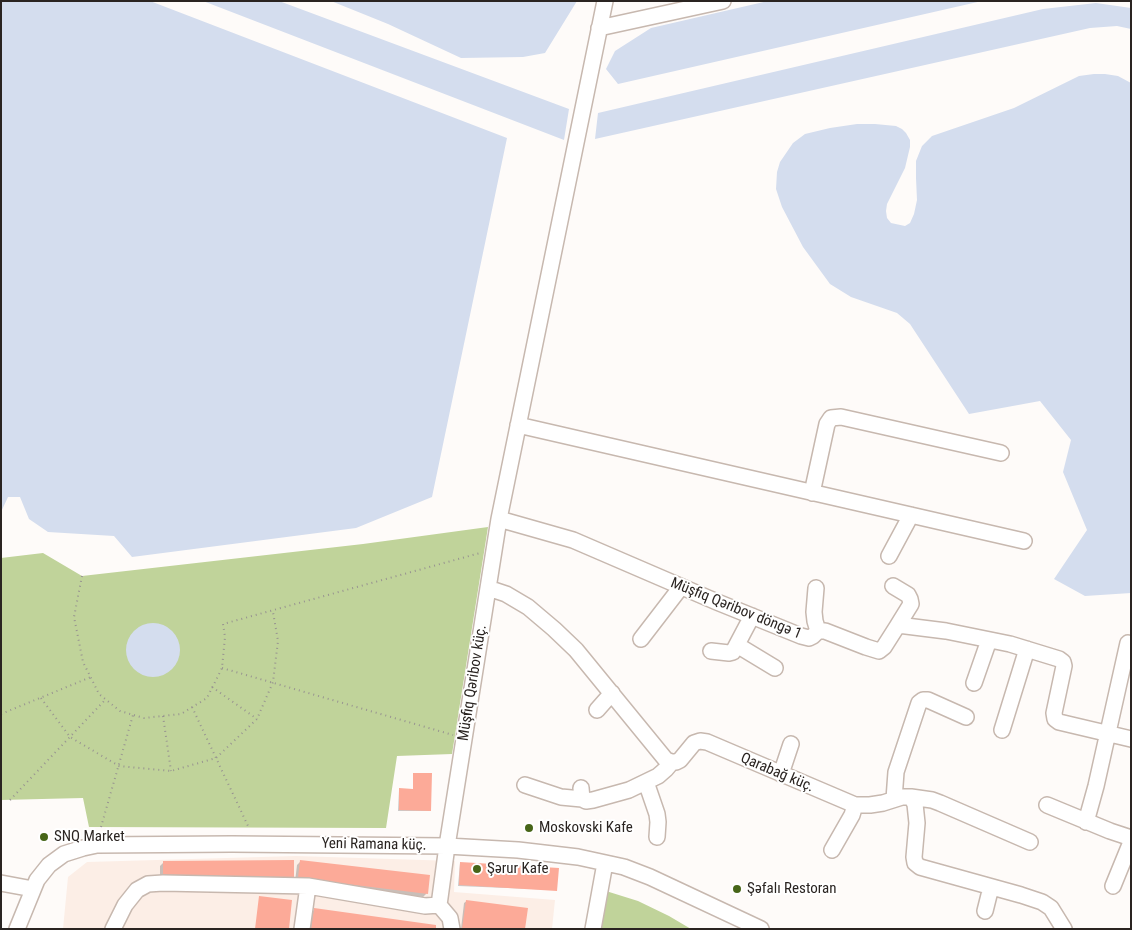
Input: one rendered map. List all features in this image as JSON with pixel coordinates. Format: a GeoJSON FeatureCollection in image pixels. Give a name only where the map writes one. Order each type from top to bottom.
{"type":"FeatureCollection","features":[{"type":"Feature","properties":{"kind":"street","name":"Müşfiq Qəribov küç."},"geometry":{"type":"LineString","coordinates":[[439,905],[499,519],[605,1]]}},
{"type":"Feature","properties":{"kind":"street"},"geometry":{"type":"LineString","coordinates":[[599,28],[723,1]]}},
{"type":"Feature","properties":{"kind":"street"},"geometry":{"type":"LineString","coordinates":[[812,492],[827,424],[831,418],[841,417],[1001,453]]}},
{"type":"Feature","properties":{"kind":"street"},"geometry":{"type":"LineString","coordinates":[[518,426],[1024,541]]}},
{"type":"Feature","properties":{"kind":"street"},"geometry":{"type":"LineString","coordinates":[[889,556],[911,515]]}},
{"type":"Feature","properties":{"kind":"street","name":"Müşfiq Qəribov döngə 1"},"geometry":{"type":"LineString","coordinates":[[499,519],[573,540],[680,587],[801,636],[809,638],[818,631],[825,631],[879,651],[884,647],[898,625]]}},
{"type":"Feature","properties":{"kind":"street"},"geometry":{"type":"LineString","coordinates":[[893,586],[908,595],[911,604],[898,625],[1010,644],[1059,659],[1063,662],[1064,666],[1054,713],[1055,719],[1059,722],[1131,739]]}},
{"type":"Feature","properties":{"kind":"street"},"geometry":{"type":"LineString","coordinates":[[641,639],[680,587]]}},
{"type":"Feature","properties":{"kind":"street"},"geometry":{"type":"LineString","coordinates":[[488,588],[506,594],[528,607],[554,629],[576,650],[662,756],[672,762],[658,776],[629,790],[586,801],[582,794],[561,797],[525,785]]}},
{"type":"Feature","properties":{"kind":"street"},"geometry":{"type":"LineString","coordinates":[[816,588],[814,612],[818,631]]}},
{"type":"Feature","properties":{"kind":"street"},"geometry":{"type":"LineString","coordinates":[[711,651],[733,652],[752,616]]}},
{"type":"Feature","properties":{"kind":"street"},"geometry":{"type":"LineString","coordinates":[[974,684],[989,640]]}},
{"type":"Feature","properties":{"kind":"street"},"geometry":{"type":"LineString","coordinates":[[1086,822],[1096,786],[1128,643]]}},
{"type":"Feature","properties":{"kind":"street"},"geometry":{"type":"LineString","coordinates":[[737,644],[775,668]]}},
{"type":"Feature","properties":{"kind":"street"},"geometry":{"type":"LineString","coordinates":[[1002,730],[1027,649]]}},
{"type":"Feature","properties":{"kind":"street"},"geometry":{"type":"LineString","coordinates":[[597,710],[612,693]]}},
{"type":"Feature","properties":{"kind":"street"},"geometry":{"type":"LineString","coordinates":[[894,799],[896,772],[919,703],[923,700],[928,700],[966,717]]}},
{"type":"Feature","properties":{"kind":"street","name":"Qarabağ küç."},"geometry":{"type":"LineString","coordinates":[[672,762],[680,760],[694,743],[700,741],[707,742],[855,805],[883,803],[911,796]]}},
{"type":"Feature","properties":{"kind":"street"},"geometry":{"type":"LineString","coordinates":[[781,774],[791,744]]}},
{"type":"Feature","properties":{"kind":"street"},"geometry":{"type":"LineString","coordinates":[[646,782],[658,814],[657,837]]}},
{"type":"Feature","properties":{"kind":"street"},"geometry":{"type":"LineString","coordinates":[[911,796],[940,803],[1030,842]]}},
{"type":"Feature","properties":{"kind":"street"},"geometry":{"type":"LineString","coordinates":[[911,796],[915,804],[917,823],[915,863],[920,867],[1042,902],[1051,908],[1060,927]]}},
{"type":"Feature","properties":{"kind":"street"},"geometry":{"type":"LineString","coordinates":[[832,850],[852,815],[855,805]]}},
{"type":"Feature","properties":{"kind":"street"},"geometry":{"type":"LineString","coordinates":[[1046,805],[1131,838]]}},
{"type":"Feature","properties":{"kind":"street"},"geometry":{"type":"LineString","coordinates":[[1113,886],[1131,842]]}},
{"type":"Feature","properties":{"kind":"street","name":"Yeni Ramana küç."},"geometry":{"type":"LineString","coordinates":[[17,929],[33,889],[42,873],[48,865],[64,854],[97,845],[232,844],[447,846],[558,854],[624,867],[650,877],[762,929]]}},
{"type":"Feature","properties":{"kind":"street"},"geometry":{"type":"LineString","coordinates":[[594,929],[605,863]]}},
{"type":"Feature","properties":{"kind":"street"},"geometry":{"type":"LineString","coordinates":[[113,929],[125,905],[137,890],[148,884],[163,882],[308,886],[425,906],[439,905],[450,918],[452,929]]}},
{"type":"Feature","properties":{"kind":"street"},"geometry":{"type":"LineString","coordinates":[[1,883],[33,889]]}},
{"type":"Feature","properties":{"kind":"street"},"geometry":{"type":"LineString","coordinates":[[302,929],[308,886]]}},
{"type":"Feature","properties":{"kind":"street"},"geometry":{"type":"LineString","coordinates":[[985,911],[991,886]]}},
{"type":"Feature","properties":{"kind":"path"},"geometry":{"type":"LineString","coordinates":[[82,576],[74,617],[83,662],[99,694],[120,711],[144,718],[180,714],[207,698],[222,668],[225,637],[223,624],[484,552]]}},
{"type":"Feature","properties":{"kind":"path"},"geometry":{"type":"LineString","coordinates":[[41,698],[70,737],[118,766],[171,771],[216,758],[257,719],[273,682],[278,641],[272,611]]}},
{"type":"Feature","properties":{"kind":"path"},"geometry":{"type":"LineString","coordinates":[[222,668],[455,735]]}},
{"type":"Feature","properties":{"kind":"path"},"geometry":{"type":"LineString","coordinates":[[1,714],[91,677]]}},
{"type":"Feature","properties":{"kind":"path"},"geometry":{"type":"LineString","coordinates":[[212,687],[257,719]]}},
{"type":"Feature","properties":{"kind":"path"},"geometry":{"type":"LineString","coordinates":[[10,800],[106,699]]}},
{"type":"Feature","properties":{"kind":"path"},"geometry":{"type":"LineString","coordinates":[[192,707],[249,828]]}},
{"type":"Feature","properties":{"kind":"path"},"geometry":{"type":"LineString","coordinates":[[101,827],[133,715]]}},
{"type":"Feature","properties":{"kind":"path"},"geometry":{"type":"LineString","coordinates":[[163,716],[171,771]]}},
{"type":"Feature","properties":{"kind":"shaded area"},"geometry":{"type":"Polygon","coordinates":[[[296,856],[455,861],[454,892],[555,900],[552,929],[63,929],[68,877],[87,862],[296,856]]]}},
{"type":"Feature","properties":{"kind":"green space"},"geometry":{"type":"Polygon","coordinates":[[[488,527],[452,754],[397,756],[386,828],[89,827],[83,798],[1,800],[1,558],[43,553],[82,576],[363,544],[488,527]]]}},
{"type":"Feature","properties":{"kind":"green space"},"geometry":{"type":"Polygon","coordinates":[[[606,891],[638,901],[691,929],[600,929],[606,891]]]}},
{"type":"Feature","properties":{"kind":"water"},"geometry":{"type":"Polygon","coordinates":[[[1,1],[150,1],[507,138],[432,497],[356,528],[132,557],[114,536],[48,532],[29,519],[20,497],[8,497],[1,512],[1,1]]]}},
{"type":"Feature","properties":{"kind":"water"},"geometry":{"type":"Polygon","coordinates":[[[203,1],[279,1],[569,109],[564,140],[203,1]]]}},
{"type":"Feature","properties":{"kind":"water"},"geometry":{"type":"Polygon","coordinates":[[[331,1],[577,1],[545,53],[523,57],[461,58],[388,24],[331,1]]]}},
{"type":"Feature","properties":{"kind":"water"},"geometry":{"type":"Polygon","coordinates":[[[768,1],[982,1],[618,84],[606,69],[615,51],[651,28],[768,1]]]}},
{"type":"Feature","properties":{"kind":"water"},"geometry":{"type":"Polygon","coordinates":[[[1096,3],[1131,8],[1131,29],[1117,26],[1090,28],[595,139],[598,113],[1043,9],[1096,3]]]}},
{"type":"Feature","properties":{"kind":"water"},"geometry":{"type":"Polygon","coordinates":[[[1094,74],[1118,76],[1131,83],[1131,593],[1085,596],[1054,579],[1087,530],[1063,472],[1071,440],[1040,401],[969,414],[910,324],[897,313],[851,297],[830,284],[803,247],[782,207],[776,189],[777,172],[780,162],[793,143],[805,134],[857,124],[896,126],[906,133],[910,140],[910,147],[905,168],[887,204],[886,211],[887,218],[891,223],[905,226],[910,223],[917,200],[916,161],[922,146],[932,136],[1014,108],[1079,76],[1094,74]]]}},
{"type":"Feature","properties":{"kind":"water"},"geometry":{"type":"Polygon","coordinates":[[[148,623],[158,623],[168,627],[176,635],[180,650],[176,665],[168,673],[158,677],[148,677],[138,673],[130,665],[126,655],[126,645],[130,635],[138,627],[148,623]]]}},
{"type":"Feature","properties":{"kind":"building"},"geometry":{"type":"Polygon","coordinates":[[[413,773],[432,773],[431,811],[399,810],[399,788],[413,789],[413,773]]]}},
{"type":"Feature","properties":{"kind":"building"},"geometry":{"type":"Polygon","coordinates":[[[294,860],[294,878],[163,879],[163,861],[294,860]]]}},
{"type":"Feature","properties":{"kind":"building"},"geometry":{"type":"Polygon","coordinates":[[[300,860],[430,875],[428,894],[298,878],[300,860]]]}},
{"type":"Feature","properties":{"kind":"building"},"geometry":{"type":"Polygon","coordinates":[[[460,862],[559,868],[557,891],[459,885],[460,862]]]}},
{"type":"Feature","properties":{"kind":"building"},"geometry":{"type":"Polygon","coordinates":[[[259,896],[292,900],[289,929],[255,929],[259,896]]]}},
{"type":"Feature","properties":{"kind":"building"},"geometry":{"type":"Polygon","coordinates":[[[466,900],[528,908],[525,929],[462,929],[466,900]]]}},
{"type":"Feature","properties":{"kind":"building"},"geometry":{"type":"Polygon","coordinates":[[[314,908],[436,925],[436,929],[311,929],[314,908]]]}},
{"type":"Feature","properties":{"kind":"place","name":"Moskovski Kafe"},"geometry":{"type":"Point","coordinates":[529,828]}},
{"type":"Feature","properties":{"kind":"place","name":"SNQ Market"},"geometry":{"type":"Point","coordinates":[44,837]}},
{"type":"Feature","properties":{"kind":"place","name":"Şərur Kafe"},"geometry":{"type":"Point","coordinates":[477,869]}},
{"type":"Feature","properties":{"kind":"place","name":"Şəfalı Restoran"},"geometry":{"type":"Point","coordinates":[737,889]}}]}
